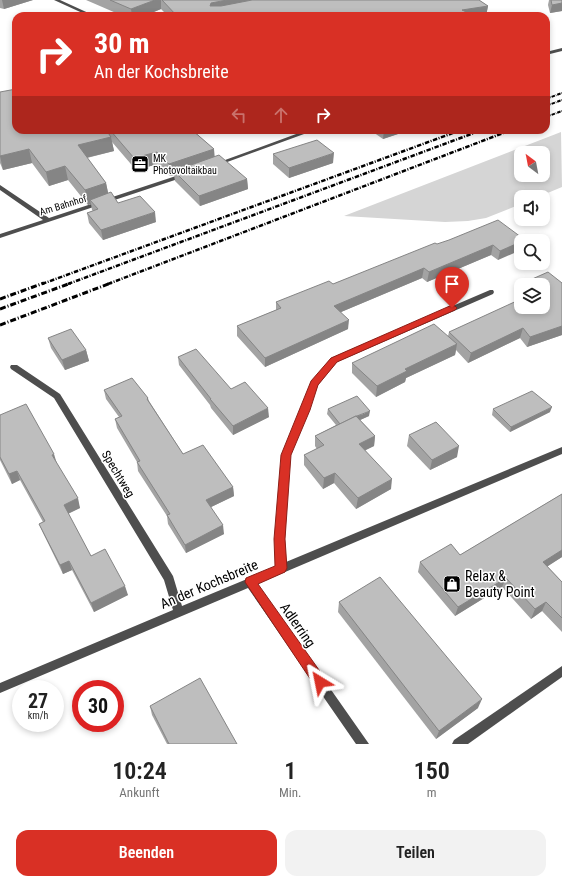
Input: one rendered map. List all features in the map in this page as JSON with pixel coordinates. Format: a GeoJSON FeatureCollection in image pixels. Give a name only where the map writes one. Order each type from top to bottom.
{"type":"FeatureCollection","features":[{"type":"Feature","properties":{"kind":"street"},"geometry":{"type":"LineString","coordinates":[[56,0],[84,12]]}},
{"type":"Feature","properties":{"kind":"street"},"geometry":{"type":"LineString","coordinates":[[550,53],[562,49]]}},
{"type":"Feature","properties":{"kind":"street"},"geometry":{"type":"LineString","coordinates":[[214,165],[301,134]]}},
{"type":"Feature","properties":{"kind":"street","name":"Am Bahnhof"},"geometry":{"type":"LineString","coordinates":[[0,236],[191,173]]}},
{"type":"Feature","properties":{"kind":"street"},"geometry":{"type":"LineString","coordinates":[[0,187],[48,220]]}},
{"type":"Feature","properties":{"kind":"street"},"geometry":{"type":"LineString","coordinates":[[281,568],[280,539],[286,455],[314,384],[334,360],[490,292]]}},
{"type":"Feature","properties":{"kind":"street","name":"Spechtweg"},"geometry":{"type":"LineString","coordinates":[[14,367],[57,396],[169,579],[179,612]]}},
{"type":"Feature","properties":{"kind":"street","name":"An der Kochsbreite"},"geometry":{"type":"LineString","coordinates":[[0,688],[562,450]]}},
{"type":"Feature","properties":{"kind":"street","name":"Adlerring"},"geometry":{"type":"LineString","coordinates":[[250,582],[363,744]]}},
{"type":"Feature","properties":{"kind":"street"},"geometry":{"type":"LineString","coordinates":[[458,744],[562,671]]}},
{"type":"Feature","properties":{"kind":"shaded area"},"geometry":{"type":"Polygon","coordinates":[[[561,132],[562,187],[550,192],[550,190],[514,190],[514,207],[486,218],[468,221],[445,222],[344,216],[514,150],[514,182],[550,182],[550,146],[525,146],[561,132]]]}},
{"type":"Feature","properties":{"kind":"building"},"geometry":{"type":"Polygon","coordinates":[[[110,0],[155,0],[131,9],[110,0]]]}},
{"type":"Feature","properties":{"kind":"building"},"geometry":{"type":"Polygon","coordinates":[[[162,0],[227,0],[211,3],[210,6],[221,6],[252,0],[479,0],[488,6],[462,10],[466,12],[173,12],[162,0]]]}},
{"type":"Feature","properties":{"kind":"building"},"geometry":{"type":"Polygon","coordinates":[[[551,0],[562,0],[562,3],[552,5],[551,0]]]}},
{"type":"Feature","properties":{"kind":"building"},"geometry":{"type":"Polygon","coordinates":[[[12,90],[12,134],[109,134],[111,137],[78,145],[106,183],[85,190],[65,166],[46,172],[29,149],[0,156],[0,92],[12,90]]]}},
{"type":"Feature","properties":{"kind":"building"},"geometry":{"type":"Polygon","coordinates":[[[113,134],[197,134],[214,149],[169,164],[157,152],[134,158],[113,134]]]}},
{"type":"Feature","properties":{"kind":"building"},"geometry":{"type":"Polygon","coordinates":[[[317,140],[334,153],[289,168],[273,154],[317,140]]]}},
{"type":"Feature","properties":{"kind":"building"},"geometry":{"type":"Polygon","coordinates":[[[219,155],[247,179],[199,196],[174,171],[219,155]]]}},
{"type":"Feature","properties":{"kind":"building"},"geometry":{"type":"Polygon","coordinates":[[[111,192],[118,203],[140,196],[155,212],[101,230],[87,213],[98,209],[90,200],[111,192]]]}},
{"type":"Feature","properties":{"kind":"building"},"geometry":{"type":"Polygon","coordinates":[[[498,220],[517,234],[514,234],[514,245],[500,251],[493,245],[429,272],[424,268],[334,306],[349,320],[265,358],[237,326],[281,308],[276,302],[329,281],[333,284],[435,243],[437,244],[498,220]]]}},
{"type":"Feature","properties":{"kind":"building"},"geometry":{"type":"Polygon","coordinates":[[[548,272],[562,283],[562,326],[530,337],[523,328],[471,353],[449,332],[514,302],[514,314],[550,314],[550,278],[534,278],[548,272]]]}},
{"type":"Feature","properties":{"kind":"building"},"geometry":{"type":"Polygon","coordinates":[[[434,324],[457,344],[405,369],[407,371],[377,386],[352,363],[434,324]]]}},
{"type":"Feature","properties":{"kind":"building"},"geometry":{"type":"Polygon","coordinates":[[[71,329],[86,350],[62,360],[48,338],[71,329]]]}},
{"type":"Feature","properties":{"kind":"building"},"geometry":{"type":"Polygon","coordinates":[[[196,349],[231,389],[245,382],[268,408],[233,426],[178,357],[196,349]]]}},
{"type":"Feature","properties":{"kind":"building"},"geometry":{"type":"Polygon","coordinates":[[[132,378],[148,398],[147,399],[183,454],[203,445],[233,487],[206,500],[223,525],[185,545],[167,515],[170,514],[137,462],[140,461],[115,419],[122,416],[104,390],[132,378]]]}},
{"type":"Feature","properties":{"kind":"building"},"geometry":{"type":"Polygon","coordinates":[[[532,391],[552,407],[511,427],[493,409],[532,391]]]}},
{"type":"Feature","properties":{"kind":"building"},"geometry":{"type":"Polygon","coordinates":[[[357,396],[370,411],[340,424],[328,409],[357,396]]]}},
{"type":"Feature","properties":{"kind":"building"},"geometry":{"type":"Polygon","coordinates":[[[26,404],[54,454],[52,455],[78,498],[64,505],[91,556],[105,549],[125,586],[91,603],[69,561],[60,565],[39,524],[45,521],[17,471],[9,474],[0,457],[0,415],[26,404]]]}},
{"type":"Feature","properties":{"kind":"building"},"geometry":{"type":"Polygon","coordinates":[[[356,416],[375,436],[359,444],[392,479],[358,498],[335,473],[324,478],[304,455],[324,445],[315,436],[356,416]]]}},
{"type":"Feature","properties":{"kind":"building"},"geometry":{"type":"Polygon","coordinates":[[[436,422],[459,446],[432,460],[409,435],[436,422]]]}},
{"type":"Feature","properties":{"kind":"building"},"geometry":{"type":"Polygon","coordinates":[[[562,494],[562,550],[543,562],[562,582],[562,618],[546,602],[535,609],[506,578],[458,607],[420,562],[451,544],[460,555],[562,494]]]}},
{"type":"Feature","properties":{"kind":"building"},"geometry":{"type":"Polygon","coordinates":[[[380,577],[482,699],[439,731],[339,602],[380,577]]]}},
{"type":"Feature","properties":{"kind":"building"},"geometry":{"type":"Polygon","coordinates":[[[200,678],[237,744],[169,744],[150,706],[200,678]]]}},
{"type":"Feature","properties":{"kind":"railway"},"geometry":{"type":"LineString","coordinates":[[550,98],[562,93]]}},
{"type":"Feature","properties":{"kind":"railway"},"geometry":{"type":"LineString","coordinates":[[550,104],[562,100]]}},
{"type":"Feature","properties":{"kind":"railway"},"geometry":{"type":"LineString","coordinates":[[550,116],[562,111]]}},
{"type":"Feature","properties":{"kind":"railway"},"geometry":{"type":"LineString","coordinates":[[42,284],[450,134]]}},
{"type":"Feature","properties":{"kind":"railway"},"geometry":{"type":"LineString","coordinates":[[68,284],[471,134]]}},
{"type":"Feature","properties":{"kind":"railway"},"geometry":{"type":"LineString","coordinates":[[108,284],[501,134]]}},
{"type":"Feature","properties":{"kind":"railway"},"geometry":{"type":"LineString","coordinates":[[0,299],[44,283]]}},
{"type":"Feature","properties":{"kind":"railway"},"geometry":{"type":"LineString","coordinates":[[0,309],[71,283]]}},
{"type":"Feature","properties":{"kind":"railway"},"geometry":{"type":"LineString","coordinates":[[0,325],[111,283]]}},
{"type":"Feature","properties":{"kind":"place","name":"MK Photovoltaikbau"},"geometry":{"type":"Point","coordinates":[140,164]}},
{"type":"Feature","properties":{"kind":"place","name":"Relax & Beauty Point"},"geometry":{"type":"Point","coordinates":[452,584]}},
{"type":"Feature","properties":{"kind":"route"},"geometry":{"type":"LineString","coordinates":[[320,682],[250,582],[281,568],[280,539],[286,455],[314,384],[334,360],[452,308]]}}]}
